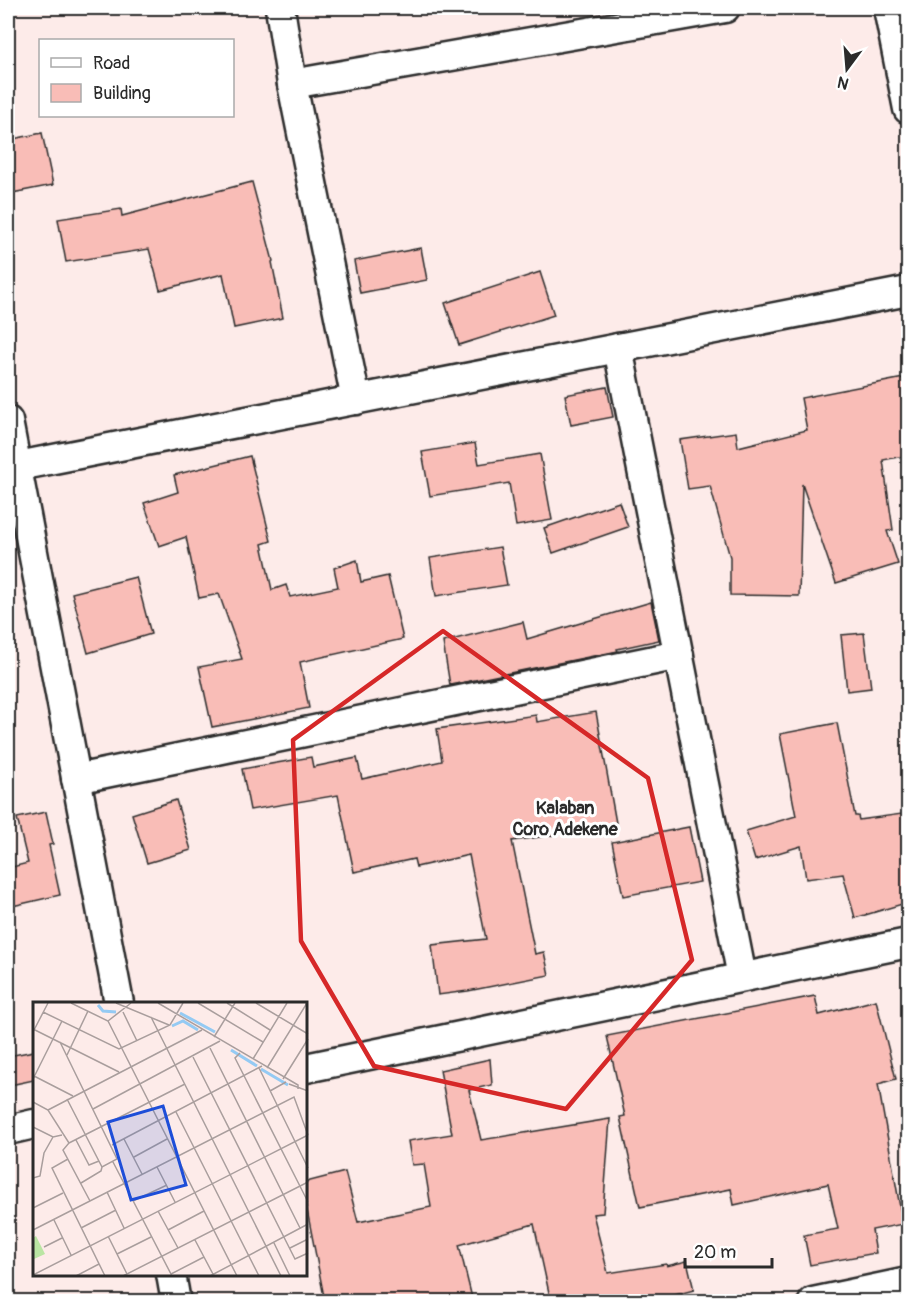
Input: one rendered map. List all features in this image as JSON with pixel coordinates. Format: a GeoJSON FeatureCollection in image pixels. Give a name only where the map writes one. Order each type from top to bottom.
{"type":"FeatureCollection","features":[{"type":"Feature","properties":{"kind":"street"},"geometry":{"type":"LineString","coordinates":[[280,8],[292,84],[356,400]]}},
{"type":"Feature","properties":{"kind":"street"},"geometry":{"type":"LineString","coordinates":[[292,84],[725,8]]}},
{"type":"Feature","properties":{"kind":"street"},"geometry":{"type":"LineString","coordinates":[[888,8],[909,109]]}},
{"type":"Feature","properties":{"kind":"street"},"geometry":{"type":"LineString","coordinates":[[12,467],[909,291]]}},
{"type":"Feature","properties":{"kind":"street"},"geometry":{"type":"LineString","coordinates":[[618,348],[742,977]]}},
{"type":"Feature","properties":{"kind":"street"},"geometry":{"type":"LineString","coordinates":[[8,421],[12,467],[119,1002]]}},
{"type":"Feature","properties":{"kind":"street"},"geometry":{"type":"LineString","coordinates":[[76,779],[679,655]]}},
{"type":"Feature","properties":{"kind":"street"},"geometry":{"type":"LineString","coordinates":[[308,1068],[909,943]]}},
{"type":"Feature","properties":{"kind":"street"},"geometry":{"type":"LineString","coordinates":[[8,1130],[33,1124]]}},
{"type":"Feature","properties":{"kind":"street"},"geometry":{"type":"LineString","coordinates":[[171,1276],[176,1302]]}},
{"type":"Feature","properties":{"kind":"street"},"geometry":{"type":"LineString","coordinates":[[813,1302],[909,1282]]}},
{"type":"Feature","properties":{"kind":"highlighted area"},"geometry":{"type":"Polygon","coordinates":[[[443,631],[648,778],[692,960],[566,1109],[374,1066],[301,941],[293,740],[443,631]]]}},
{"type":"Feature","properties":{"kind":"building"},"geometry":{"type":"Polygon","coordinates":[[[42,133],[53,185],[12,193],[8,169],[8,140],[42,133]]]}},
{"type":"Feature","properties":{"kind":"building"},"geometry":{"type":"Polygon","coordinates":[[[252,182],[273,261],[283,318],[234,328],[223,274],[160,290],[149,249],[66,262],[58,219],[121,209],[122,216],[252,182]]]}},
{"type":"Feature","properties":{"kind":"building"},"geometry":{"type":"Polygon","coordinates":[[[421,248],[427,280],[360,293],[354,261],[421,248]]]}},
{"type":"Feature","properties":{"kind":"building"},"geometry":{"type":"Polygon","coordinates":[[[540,272],[554,315],[459,345],[445,303],[540,272]]]}},
{"type":"Feature","properties":{"kind":"building"},"geometry":{"type":"Polygon","coordinates":[[[909,377],[909,455],[883,460],[893,530],[887,531],[898,564],[836,583],[802,484],[799,596],[730,595],[730,557],[710,486],[688,489],[680,440],[736,432],[738,447],[807,430],[801,398],[909,377]]]}},
{"type":"Feature","properties":{"kind":"building"},"geometry":{"type":"Polygon","coordinates":[[[607,387],[613,417],[571,425],[565,395],[607,387]]]}},
{"type":"Feature","properties":{"kind":"building"},"geometry":{"type":"Polygon","coordinates":[[[475,443],[479,464],[540,454],[552,520],[516,526],[509,483],[430,496],[422,452],[475,443]]]}},
{"type":"Feature","properties":{"kind":"building"},"geometry":{"type":"Polygon","coordinates":[[[250,456],[271,541],[262,544],[272,590],[286,585],[290,597],[338,587],[334,568],[357,560],[361,582],[388,576],[403,639],[300,662],[309,708],[212,727],[199,667],[242,659],[219,594],[199,598],[186,537],[159,546],[144,503],[178,492],[174,475],[250,456]]]}},
{"type":"Feature","properties":{"kind":"building"},"geometry":{"type":"Polygon","coordinates":[[[619,502],[628,527],[553,553],[544,528],[619,502]]]}},
{"type":"Feature","properties":{"kind":"building"},"geometry":{"type":"Polygon","coordinates":[[[500,547],[507,585],[436,596],[430,558],[500,547]]]}},
{"type":"Feature","properties":{"kind":"building"},"geometry":{"type":"Polygon","coordinates":[[[136,577],[151,634],[88,653],[72,593],[136,577]]]}},
{"type":"Feature","properties":{"kind":"building"},"geometry":{"type":"Polygon","coordinates":[[[651,602],[659,640],[617,649],[618,651],[450,685],[443,642],[523,622],[527,639],[651,602]]]}},
{"type":"Feature","properties":{"kind":"building"},"geometry":{"type":"Polygon","coordinates":[[[864,633],[871,688],[847,691],[841,635],[864,633]]]}},
{"type":"Feature","properties":{"kind":"building"},"geometry":{"type":"Polygon","coordinates":[[[596,712],[616,823],[512,841],[535,954],[544,952],[549,975],[438,995],[432,945],[486,939],[469,855],[416,867],[414,859],[354,872],[338,795],[250,810],[242,769],[311,757],[313,767],[357,758],[362,779],[442,761],[437,729],[536,715],[537,722],[596,712]]]}},
{"type":"Feature","properties":{"kind":"building"},"geometry":{"type":"Polygon","coordinates":[[[837,723],[855,816],[858,816],[859,820],[909,813],[909,902],[855,918],[843,874],[806,879],[801,846],[755,860],[746,831],[796,816],[780,734],[837,723]]]}},
{"type":"Feature","properties":{"kind":"building"},"geometry":{"type":"Polygon","coordinates":[[[176,800],[191,850],[147,863],[132,814],[176,800]]]}},
{"type":"Feature","properties":{"kind":"building"},"geometry":{"type":"Polygon","coordinates":[[[46,812],[53,844],[49,845],[60,895],[8,907],[8,868],[28,863],[17,818],[46,812]]]}},
{"type":"Feature","properties":{"kind":"building"},"geometry":{"type":"Polygon","coordinates":[[[689,827],[700,882],[623,896],[612,842],[689,827]]]}},
{"type":"Feature","properties":{"kind":"building"},"geometry":{"type":"Polygon","coordinates":[[[815,996],[819,1015],[876,1000],[896,1079],[878,1084],[903,1224],[872,1230],[876,1253],[810,1265],[804,1235],[838,1229],[828,1184],[734,1205],[731,1189],[640,1207],[620,1117],[625,1116],[607,1036],[815,996]]]}},
{"type":"Feature","properties":{"kind":"building"},"geometry":{"type":"Polygon","coordinates":[[[33,1051],[33,1080],[10,1085],[8,1056],[33,1051]]]}},
{"type":"Feature","properties":{"kind":"building"},"geometry":{"type":"Polygon","coordinates":[[[490,1059],[492,1085],[469,1090],[481,1140],[610,1119],[603,1213],[593,1214],[608,1273],[666,1264],[667,1266],[687,1261],[694,1290],[648,1302],[551,1302],[534,1224],[459,1245],[473,1302],[325,1302],[308,1215],[308,1181],[345,1172],[358,1222],[431,1207],[424,1164],[412,1165],[408,1141],[452,1134],[440,1070],[490,1059]]]}},
{"type":"Feature","properties":{"kind":"district","name":"Kalaban Coro Adekene"},"geometry":{"type":"Point","coordinates":[565,818]}}]}
